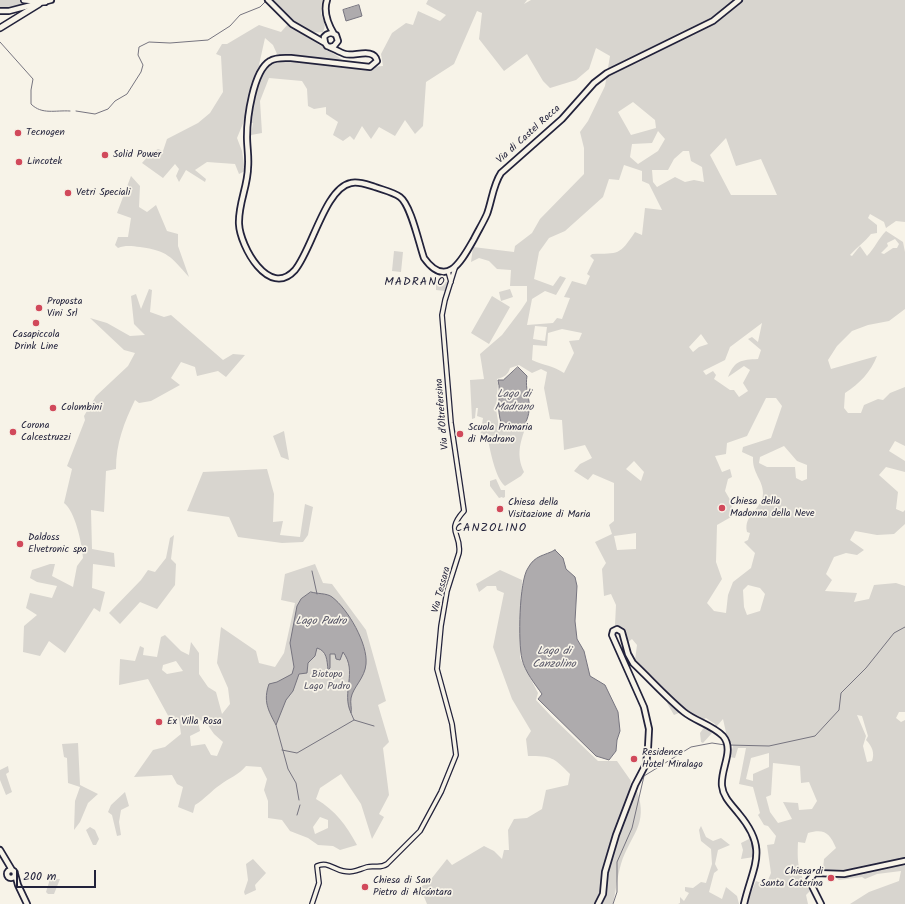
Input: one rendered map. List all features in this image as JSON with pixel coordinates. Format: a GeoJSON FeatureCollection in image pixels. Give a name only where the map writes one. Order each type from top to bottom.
{"type":"FeatureCollection","features":[{"type":"Feature","properties":{"kind":"highway"},"geometry":{"type":"LineString","coordinates":[[24,0],[45,2]]}},
{"type":"Feature","properties":{"kind":"highway"},"geometry":{"type":"LineString","coordinates":[[0,28],[39,4]]}},
{"type":"Feature","properties":{"kind":"main road"},"geometry":{"type":"LineString","coordinates":[[0,11],[8,11],[51,0]]}},
{"type":"Feature","properties":{"kind":"main road"},"geometry":{"type":"LineString","coordinates":[[327,0],[325,12],[330,28],[338,38],[336,44],[339,51]]}},
{"type":"Feature","properties":{"kind":"main road","name":"Via di Castel Rocca"},"geometry":{"type":"LineString","coordinates":[[456,268],[463,259],[486,216],[496,180],[501,173],[562,119],[594,83],[606,73],[713,21],[739,0]]}},
{"type":"Feature","properties":{"kind":"main road"},"geometry":{"type":"LineString","coordinates":[[269,1],[292,24],[330,47],[352,55],[370,53],[374,55],[376,61],[370,67],[278,58],[270,61],[260,71],[248,120],[248,168],[239,213],[239,226],[244,242],[257,266],[266,275],[280,277],[295,270],[335,195],[345,185],[357,182],[399,196],[404,200],[424,258],[434,269],[448,271],[456,268]]}},
{"type":"Feature","properties":{"kind":"main road"},"geometry":{"type":"LineString","coordinates":[[325,43],[326,35],[330,28]]}},
{"type":"Feature","properties":{"kind":"main road"},"geometry":{"type":"LineString","coordinates":[[314,38],[334,34]]}},
{"type":"Feature","properties":{"kind":"main road"},"geometry":{"type":"LineString","coordinates":[[330,47],[336,44]]}},
{"type":"Feature","properties":{"kind":"main road"},"geometry":{"type":"LineString","coordinates":[[598,904],[603,894],[605,872],[636,783],[643,770],[649,730],[647,716],[612,638],[612,633],[615,630],[622,632],[628,654],[633,663],[684,712],[719,733],[727,745],[722,775],[722,789],[727,800],[750,827],[755,837],[757,848],[753,877],[744,904]]}},
{"type":"Feature","properties":{"kind":"main road"},"geometry":{"type":"LineString","coordinates":[[0,850],[11,874]]}},
{"type":"Feature","properties":{"kind":"main road"},"geometry":{"type":"LineString","coordinates":[[0,856],[18,885],[27,904]]}},
{"type":"Feature","properties":{"kind":"main road"},"geometry":{"type":"LineString","coordinates":[[821,904],[809,880],[815,873],[844,874],[905,861]]}},
{"type":"Feature","properties":{"kind":"street","name":"Via d'Oltrefersina"},"geometry":{"type":"LineString","coordinates":[[456,268],[442,316],[451,423],[464,511],[459,516]]}},
{"type":"Feature","properties":{"kind":"street"},"geometry":{"type":"LineString","coordinates":[[448,271],[451,282]]}},
{"type":"Feature","properties":{"kind":"street","name":"Via Tessara"},"geometry":{"type":"LineString","coordinates":[[312,904],[319,883],[317,866],[328,864],[342,871],[352,872],[359,871],[367,866],[382,867],[388,864],[420,831],[441,792],[454,763],[456,746],[449,709],[437,670],[441,626],[448,591],[458,562],[460,548],[454,531],[454,525],[459,516]]}},
{"type":"Feature","properties":{"kind":"green space"},"geometry":{"type":"Polygon","coordinates":[[[0,0],[20,0],[32,3],[8,9],[0,9],[0,0]]]}},
{"type":"Feature","properties":{"kind":"green space"},"geometry":{"type":"Polygon","coordinates":[[[273,0],[322,0],[321,13],[325,23],[323,32],[316,32],[302,27],[273,0]]]}},
{"type":"Feature","properties":{"kind":"green space"},"geometry":{"type":"Polygon","coordinates":[[[428,0],[527,0],[524,4],[531,0],[905,0],[905,222],[896,221],[886,228],[884,222],[870,214],[868,218],[877,225],[877,233],[871,234],[850,255],[852,256],[860,246],[867,256],[886,231],[903,242],[905,252],[905,309],[889,321],[868,325],[852,331],[837,346],[828,360],[831,369],[877,356],[864,377],[845,393],[844,408],[848,413],[861,413],[864,405],[878,399],[883,400],[890,393],[905,387],[905,446],[895,441],[889,451],[905,461],[905,472],[886,467],[879,475],[898,492],[896,509],[903,512],[905,510],[905,524],[894,534],[877,535],[855,531],[850,540],[864,550],[857,555],[846,553],[834,557],[826,574],[832,580],[825,591],[857,593],[854,602],[869,599],[874,585],[896,583],[905,586],[905,712],[899,712],[896,718],[901,722],[905,720],[905,859],[853,871],[843,872],[823,869],[824,859],[836,848],[826,833],[819,831],[808,833],[805,843],[798,842],[798,862],[803,879],[810,891],[806,895],[808,904],[746,904],[756,881],[766,885],[771,873],[767,845],[774,844],[776,836],[768,826],[764,825],[758,815],[760,813],[753,787],[739,784],[746,748],[738,748],[735,758],[730,757],[733,746],[727,737],[723,719],[716,727],[715,724],[706,718],[702,720],[686,710],[674,715],[667,703],[673,697],[635,660],[637,645],[632,639],[627,643],[623,628],[615,625],[616,605],[611,594],[604,596],[602,569],[606,563],[595,542],[612,534],[609,525],[614,521],[614,483],[593,474],[588,480],[574,471],[580,464],[592,458],[585,445],[564,450],[562,420],[550,419],[544,388],[547,372],[541,369],[532,373],[519,365],[510,368],[505,375],[497,379],[496,409],[499,427],[525,424],[526,426],[520,449],[520,460],[524,472],[521,476],[505,486],[501,482],[493,463],[487,435],[480,436],[483,418],[477,416],[478,408],[476,408],[475,418],[472,419],[470,380],[484,379],[480,354],[502,335],[527,301],[527,286],[510,286],[511,270],[497,269],[489,261],[479,258],[471,262],[473,247],[514,252],[515,246],[532,233],[540,219],[584,174],[584,148],[580,132],[588,121],[605,86],[610,56],[596,48],[589,69],[576,80],[550,88],[543,81],[527,54],[504,71],[479,39],[482,13],[477,11],[454,64],[426,82],[423,126],[415,134],[405,120],[395,136],[379,127],[371,139],[362,126],[354,140],[350,136],[343,141],[333,135],[338,122],[326,114],[326,107],[314,109],[308,106],[307,89],[302,81],[269,78],[260,101],[262,133],[251,135],[253,123],[244,121],[237,138],[242,151],[245,171],[239,174],[235,164],[207,162],[195,170],[206,179],[205,182],[186,170],[179,182],[176,176],[179,169],[175,164],[163,178],[142,163],[150,154],[158,149],[163,151],[167,139],[198,123],[210,113],[223,92],[221,56],[216,54],[222,44],[227,44],[259,25],[281,32],[288,24],[353,68],[383,66],[381,54],[392,33],[406,23],[413,25],[418,11],[440,21],[446,15],[426,4],[428,0]],[[265,38],[259,65],[277,54],[273,45],[265,38]],[[633,102],[618,112],[631,135],[656,128],[655,120],[633,102]],[[658,131],[652,143],[632,144],[630,157],[638,164],[658,151],[665,139],[658,131]],[[726,138],[710,155],[731,195],[777,195],[761,159],[736,166],[726,138]],[[683,151],[674,159],[668,170],[652,170],[653,182],[657,187],[675,177],[685,182],[694,180],[704,182],[702,167],[691,161],[689,151],[683,151]],[[624,165],[619,180],[609,179],[603,197],[565,231],[549,238],[539,252],[534,279],[553,286],[560,276],[566,278],[556,295],[545,291],[532,299],[527,325],[553,323],[557,318],[562,319],[570,298],[564,297],[572,281],[586,285],[590,276],[587,274],[594,260],[590,256],[592,254],[608,254],[618,252],[635,232],[642,235],[645,208],[662,210],[649,184],[642,181],[642,171],[624,165]],[[895,239],[887,243],[888,246],[881,253],[884,254],[893,248],[897,248],[899,244],[895,239]],[[762,323],[730,347],[725,360],[703,371],[706,375],[713,371],[716,375],[714,379],[730,390],[734,390],[739,397],[748,391],[743,383],[750,370],[744,366],[728,377],[733,367],[739,362],[758,359],[761,350],[748,339],[752,337],[758,342],[762,323]],[[535,326],[533,339],[545,341],[547,327],[535,326]],[[562,329],[548,333],[547,346],[533,345],[532,360],[556,368],[564,373],[574,353],[569,341],[579,340],[582,333],[562,329]],[[701,334],[689,347],[693,352],[699,347],[708,344],[701,334]],[[766,398],[747,436],[727,443],[726,454],[715,456],[722,472],[730,469],[732,477],[728,479],[725,491],[732,503],[731,517],[717,525],[716,562],[722,579],[707,603],[714,611],[726,613],[728,595],[733,582],[751,568],[755,553],[744,542],[748,540],[750,533],[747,532],[748,521],[760,503],[763,493],[763,488],[754,468],[753,457],[742,452],[743,447],[771,438],[782,406],[776,398],[766,398]],[[784,446],[760,457],[759,463],[767,467],[795,467],[796,478],[802,481],[807,479],[807,465],[797,461],[784,446]],[[634,461],[626,469],[641,481],[644,472],[634,461]],[[636,533],[614,536],[617,550],[636,549],[636,533]],[[748,585],[743,590],[744,607],[747,615],[760,611],[765,594],[760,588],[748,585]],[[857,715],[866,736],[863,746],[867,762],[872,761],[873,752],[866,740],[868,736],[862,716],[857,715]],[[769,753],[751,758],[746,779],[753,781],[753,774],[769,767],[769,753]],[[773,763],[771,795],[766,797],[770,812],[778,823],[792,819],[783,802],[798,803],[799,810],[812,809],[817,801],[809,782],[801,783],[800,766],[773,763]]]}},
{"type":"Feature","properties":{"kind":"green space"},"geometry":{"type":"Polygon","coordinates":[[[131,176],[140,186],[139,207],[147,212],[156,205],[167,231],[178,234],[178,246],[189,277],[173,259],[157,250],[134,246],[118,248],[115,245],[118,237],[128,237],[131,218],[117,213],[131,176]]]}},
{"type":"Feature","properties":{"kind":"green space"},"geometry":{"type":"Polygon","coordinates":[[[394,251],[403,252],[401,272],[392,271],[394,251]]]}},
{"type":"Feature","properties":{"kind":"green space"},"geometry":{"type":"Polygon","coordinates":[[[439,280],[448,282],[445,291],[436,290],[436,283],[439,280]]]}},
{"type":"Feature","properties":{"kind":"green space"},"geometry":{"type":"Polygon","coordinates":[[[149,289],[152,290],[150,312],[164,317],[171,315],[223,360],[233,354],[245,355],[226,377],[218,371],[197,376],[195,367],[181,362],[171,378],[180,385],[151,401],[139,403],[135,400],[121,433],[117,450],[116,469],[106,471],[104,512],[91,510],[92,549],[114,553],[115,567],[93,564],[92,588],[105,592],[100,612],[94,608],[65,653],[49,641],[40,656],[23,652],[24,626],[37,615],[26,608],[30,593],[52,598],[57,586],[37,582],[30,578],[32,570],[50,564],[55,564],[52,576],[73,587],[77,566],[83,558],[75,520],[64,503],[72,469],[67,466],[85,420],[84,416],[96,396],[128,366],[135,353],[124,350],[90,318],[107,323],[130,336],[145,335],[134,324],[131,296],[136,294],[141,309],[149,289]]]}},
{"type":"Feature","properties":{"kind":"green space"},"geometry":{"type":"Polygon","coordinates":[[[510,289],[513,297],[501,301],[499,292],[510,289]]]}},
{"type":"Feature","properties":{"kind":"green space"},"geometry":{"type":"Polygon","coordinates":[[[492,296],[510,307],[489,344],[471,333],[492,296]]]}},
{"type":"Feature","properties":{"kind":"green space"},"geometry":{"type":"Polygon","coordinates":[[[284,431],[289,460],[281,457],[273,436],[284,431]]]}},
{"type":"Feature","properties":{"kind":"green space"},"geometry":{"type":"Polygon","coordinates":[[[267,469],[274,494],[273,522],[283,521],[280,535],[300,537],[305,504],[313,507],[308,535],[303,542],[282,543],[238,537],[229,517],[187,511],[203,472],[267,469]]]}},
{"type":"Feature","properties":{"kind":"green space"},"geometry":{"type":"Polygon","coordinates":[[[496,479],[501,490],[505,490],[505,497],[503,498],[499,498],[490,486],[490,481],[496,479]]]}},
{"type":"Feature","properties":{"kind":"green space"},"geometry":{"type":"Polygon","coordinates":[[[174,535],[171,559],[176,564],[175,585],[157,609],[140,602],[120,624],[109,613],[141,580],[148,570],[155,572],[166,558],[170,538],[174,535]]]}},
{"type":"Feature","properties":{"kind":"green space","name":"Biotopo Lago Pudro"},"geometry":{"type":"Polygon","coordinates":[[[315,564],[323,583],[332,584],[366,630],[386,701],[378,705],[389,742],[383,748],[389,795],[379,814],[384,817],[372,839],[361,804],[341,774],[320,788],[316,799],[329,808],[340,819],[357,845],[340,850],[333,846],[318,845],[308,838],[290,831],[282,820],[268,818],[268,801],[264,790],[267,779],[261,767],[246,766],[195,805],[193,813],[178,807],[183,787],[177,784],[172,775],[134,777],[153,750],[165,747],[181,734],[179,720],[171,721],[148,679],[119,685],[120,659],[135,661],[140,646],[144,648],[143,655],[157,657],[161,637],[165,635],[181,651],[189,655],[191,642],[199,653],[199,674],[208,687],[216,692],[222,714],[230,704],[228,688],[217,663],[221,627],[256,651],[259,663],[275,667],[284,653],[295,603],[281,600],[285,574],[315,564]],[[176,661],[163,665],[162,670],[167,674],[183,671],[176,661]],[[198,720],[200,731],[190,736],[191,746],[205,744],[211,755],[217,756],[223,742],[214,734],[205,721],[198,720]],[[320,817],[313,827],[315,834],[328,828],[328,820],[320,817]]]}},
{"type":"Feature","properties":{"kind":"green space"},"geometry":{"type":"Polygon","coordinates":[[[500,570],[522,580],[520,658],[538,693],[536,700],[598,761],[617,761],[631,781],[629,791],[637,791],[641,813],[640,821],[621,864],[613,904],[427,904],[420,887],[428,883],[447,859],[452,865],[484,846],[494,851],[502,859],[504,850],[509,850],[508,830],[514,819],[527,818],[542,809],[546,790],[568,785],[570,774],[556,761],[542,756],[528,756],[526,739],[531,731],[512,699],[493,647],[504,593],[497,590],[496,586],[487,586],[479,592],[476,584],[500,570]]]}},
{"type":"Feature","properties":{"kind":"green space"},"geometry":{"type":"Polygon","coordinates":[[[705,726],[712,733],[703,743],[701,742],[700,733],[705,726]]]}},
{"type":"Feature","properties":{"kind":"green space"},"geometry":{"type":"Polygon","coordinates":[[[78,743],[80,785],[98,794],[88,803],[80,822],[74,830],[75,801],[80,787],[68,783],[67,758],[64,757],[62,744],[78,743]]]}},
{"type":"Feature","properties":{"kind":"green space"},"geometry":{"type":"Polygon","coordinates":[[[8,766],[9,772],[6,774],[12,792],[6,795],[0,780],[0,770],[8,766]]]}},
{"type":"Feature","properties":{"kind":"green space"},"geometry":{"type":"Polygon","coordinates":[[[125,792],[129,806],[121,810],[119,822],[121,835],[117,836],[112,815],[108,812],[111,805],[125,792]]]}},
{"type":"Feature","properties":{"kind":"green space"},"geometry":{"type":"Polygon","coordinates":[[[701,826],[706,837],[713,841],[721,838],[730,845],[718,850],[715,864],[718,870],[714,873],[709,892],[722,899],[726,887],[737,896],[739,904],[678,904],[680,903],[680,897],[684,901],[689,893],[685,891],[685,887],[693,888],[701,882],[706,883],[712,864],[711,849],[701,841],[699,830],[701,826]]]}},
{"type":"Feature","properties":{"kind":"green space"},"geometry":{"type":"Polygon","coordinates":[[[90,827],[95,830],[99,839],[96,845],[93,845],[86,830],[90,827]]]}},
{"type":"Feature","properties":{"kind":"green space"},"geometry":{"type":"Polygon","coordinates":[[[753,837],[755,847],[754,857],[741,859],[743,850],[741,843],[753,837]]]}},
{"type":"Feature","properties":{"kind":"green space"},"geometry":{"type":"Polygon","coordinates":[[[253,859],[266,873],[255,885],[256,890],[245,895],[244,892],[248,880],[246,864],[253,859]]]}},
{"type":"Feature","properties":{"kind":"green space"},"geometry":{"type":"Polygon","coordinates":[[[905,863],[905,904],[850,904],[869,892],[899,881],[901,871],[877,874],[865,879],[862,877],[839,880],[832,875],[905,863]]]}},
{"type":"Feature","properties":{"kind":"green space"},"geometry":{"type":"Polygon","coordinates":[[[50,879],[60,879],[54,894],[48,894],[46,892],[50,879]]]}},
{"type":"Feature","properties":{"kind":"water"},"geometry":{"type":"Polygon","coordinates":[[[359,5],[362,16],[346,21],[343,10],[359,5]]]}},
{"type":"Feature","properties":{"kind":"water","name":"Lago di Madrano"},"geometry":{"type":"Polygon","coordinates":[[[518,367],[527,376],[526,383],[529,405],[528,417],[525,424],[502,425],[499,413],[498,380],[503,380],[518,367]]]}},
{"type":"Feature","properties":{"kind":"water","name":"Lago di Canzolino"},"geometry":{"type":"Polygon","coordinates":[[[555,550],[563,558],[566,569],[575,577],[577,586],[575,621],[577,639],[584,651],[590,676],[605,685],[618,712],[620,731],[616,751],[609,760],[596,756],[538,699],[542,694],[523,664],[520,640],[520,612],[525,575],[531,564],[540,556],[555,550]]]}},
{"type":"Feature","properties":{"kind":"water","name":"Lago Pudro"},"geometry":{"type":"Polygon","coordinates":[[[311,592],[332,597],[350,618],[364,647],[366,664],[364,674],[352,694],[351,713],[348,705],[349,667],[343,652],[340,660],[336,659],[335,654],[330,654],[330,668],[328,670],[325,654],[317,648],[315,656],[308,663],[307,673],[299,674],[293,691],[286,700],[276,725],[267,705],[267,690],[269,684],[277,682],[292,674],[294,667],[290,643],[297,606],[301,599],[311,592]]]}},
{"type":"Feature","properties":{"kind":"waterway"},"geometry":{"type":"LineString","coordinates":[[76,111],[95,114],[108,109],[115,101],[127,94],[141,72],[143,65],[138,55],[139,47],[149,42],[170,43],[208,40],[230,26],[240,15],[260,7],[267,0]]}},
{"type":"Feature","properties":{"kind":"waterway"},"geometry":{"type":"LineString","coordinates":[[0,42],[33,79],[31,104],[44,111],[70,111]]}},
{"type":"Feature","properties":{"kind":"waterway"},"geometry":{"type":"LineString","coordinates":[[312,571],[317,594]]}},
{"type":"Feature","properties":{"kind":"waterway"},"geometry":{"type":"LineString","coordinates":[[728,745],[769,746],[815,736],[839,710],[841,693],[866,668],[894,633],[905,627]]}},
{"type":"Feature","properties":{"kind":"waterway"},"geometry":{"type":"LineString","coordinates":[[351,713],[354,720],[374,726]]}},
{"type":"Feature","properties":{"kind":"waterway"},"geometry":{"type":"LineString","coordinates":[[282,750],[297,753],[354,720]]}},
{"type":"Feature","properties":{"kind":"waterway"},"geometry":{"type":"LineString","coordinates":[[276,725],[288,769],[296,783],[299,800]]}},
{"type":"Feature","properties":{"kind":"waterway"},"geometry":{"type":"LineString","coordinates":[[613,904],[617,892],[617,862],[632,828],[644,776],[691,747],[712,743],[725,745]]}},
{"type":"Feature","properties":{"kind":"waterway"},"geometry":{"type":"LineString","coordinates":[[297,815],[300,805]]}},
{"type":"Feature","properties":{"kind":"place","name":"Tecnogen"},"geometry":{"type":"Point","coordinates":[18,133]}},
{"type":"Feature","properties":{"kind":"place","name":"Solid Power"},"geometry":{"type":"Point","coordinates":[105,155]}},
{"type":"Feature","properties":{"kind":"place","name":"Lincotek"},"geometry":{"type":"Point","coordinates":[19,162]}},
{"type":"Feature","properties":{"kind":"place","name":"Vetri Speciali"},"geometry":{"type":"Point","coordinates":[68,193]}},
{"type":"Feature","properties":{"kind":"place","name":"Proposta Vini Srl"},"geometry":{"type":"Point","coordinates":[39,308]}},
{"type":"Feature","properties":{"kind":"place","name":"Casapiccola Drink Line"},"geometry":{"type":"Point","coordinates":[36,323]}},
{"type":"Feature","properties":{"kind":"place","name":"Colombini"},"geometry":{"type":"Point","coordinates":[53,408]}},
{"type":"Feature","properties":{"kind":"place","name":"Corona Calcestruzzi"},"geometry":{"type":"Point","coordinates":[13,432]}},
{"type":"Feature","properties":{"kind":"place","name":"Scuola Primaria di Madrano"},"geometry":{"type":"Point","coordinates":[460,434]}},
{"type":"Feature","properties":{"kind":"place","name":"Chiesa della Madonna della Neve"},"geometry":{"type":"Point","coordinates":[722,508]}},
{"type":"Feature","properties":{"kind":"place","name":"Chiesa della Visitazione di Maria"},"geometry":{"type":"Point","coordinates":[500,509]}},
{"type":"Feature","properties":{"kind":"place","name":"Daldoss Elvetronic spa"},"geometry":{"type":"Point","coordinates":[20,544]}},
{"type":"Feature","properties":{"kind":"place","name":"Ex Villa Rosa"},"geometry":{"type":"Point","coordinates":[159,722]}},
{"type":"Feature","properties":{"kind":"place","name":"Residence Hotel Miralago"},"geometry":{"type":"Point","coordinates":[634,759]}},
{"type":"Feature","properties":{"kind":"place","name":"Chiesa di Santa Caterina"},"geometry":{"type":"Point","coordinates":[831,878]}},
{"type":"Feature","properties":{"kind":"place","name":"Chiesa di San Pietro di Alcántara"},"geometry":{"type":"Point","coordinates":[365,887]}},
{"type":"Feature","properties":{"kind":"district","name":"MADRANO"},"geometry":{"type":"Point","coordinates":[415,283]}},
{"type":"Feature","properties":{"kind":"district","name":"CANZOLINO"},"geometry":{"type":"Point","coordinates":[491,529]}}]}
